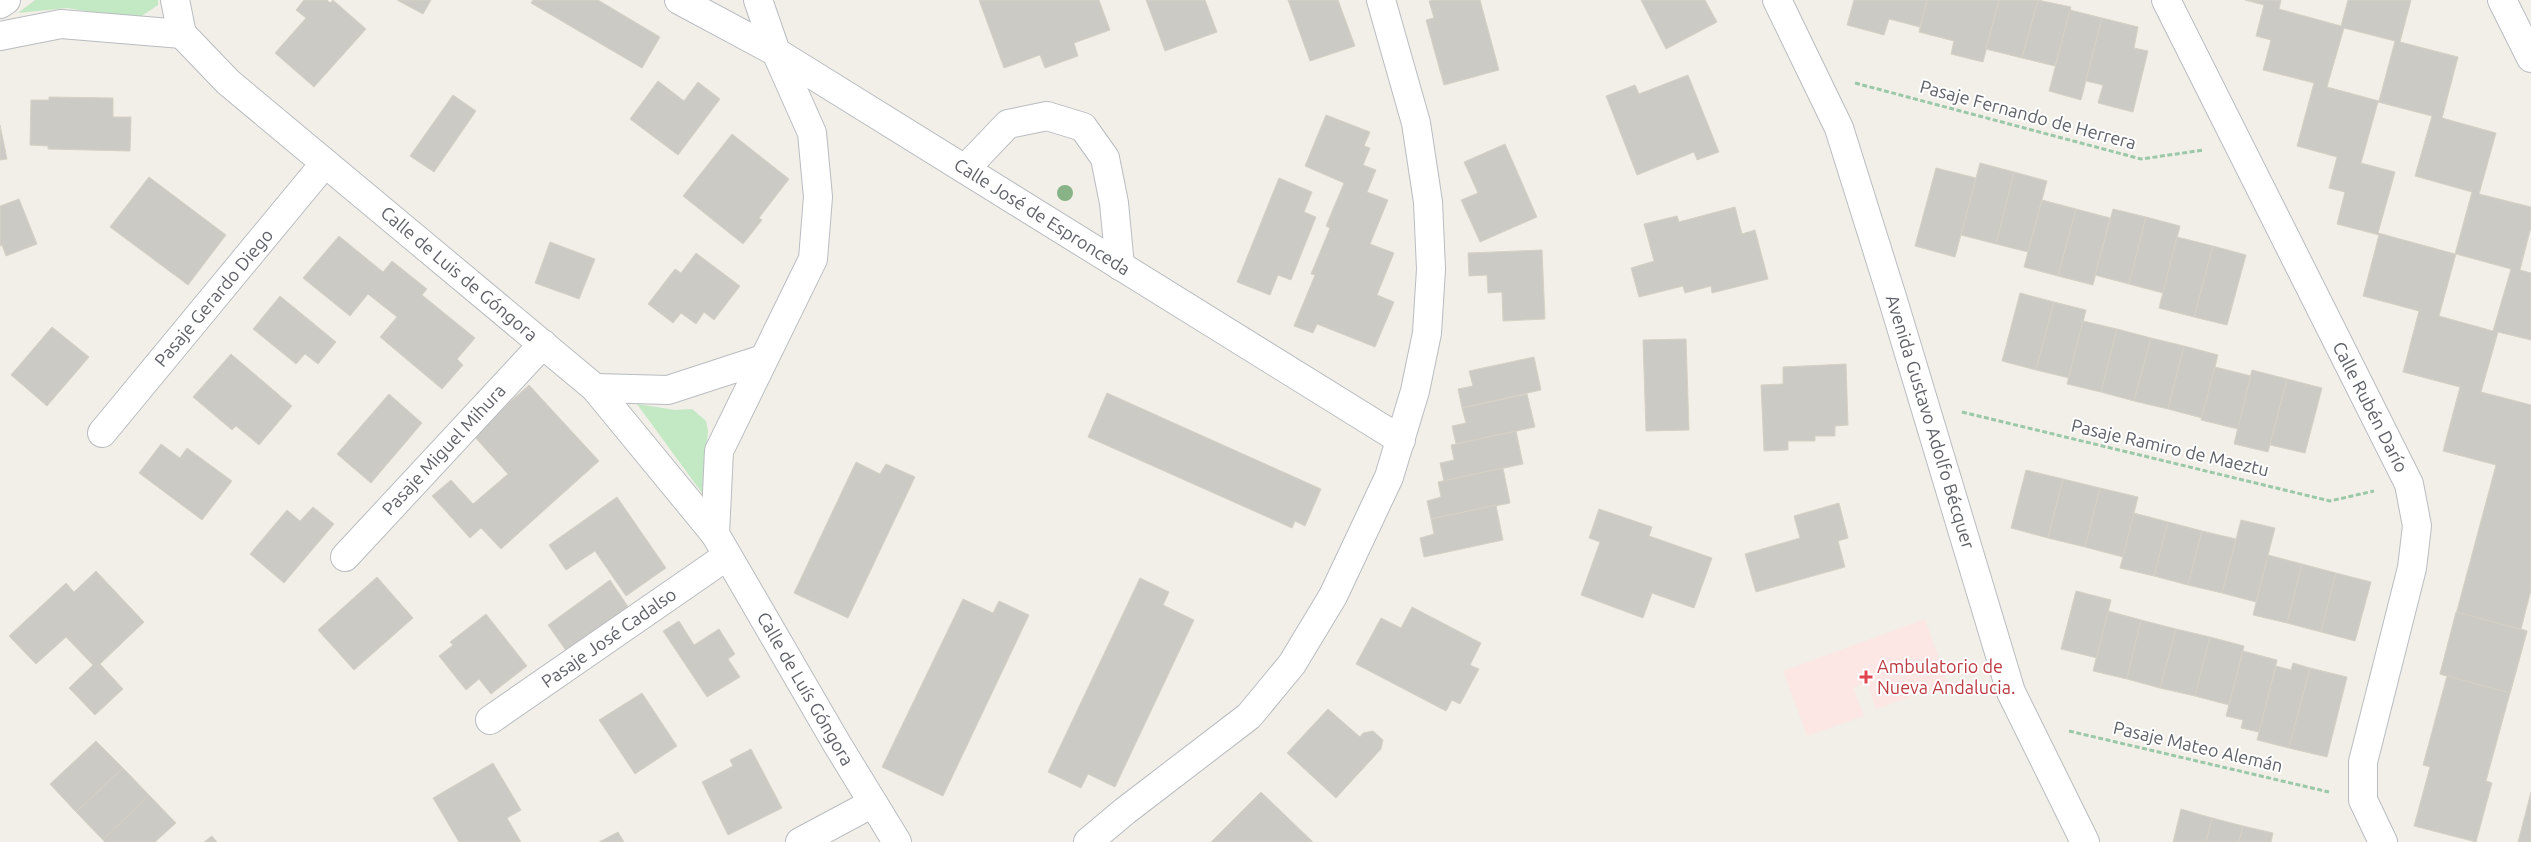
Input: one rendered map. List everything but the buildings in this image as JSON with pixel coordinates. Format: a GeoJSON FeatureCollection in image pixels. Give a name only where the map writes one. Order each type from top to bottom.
{"type":"FeatureCollection","features":[{"type":"Feature","properties":{"kind":"street"},"geometry":{"type":"LineString","coordinates":[[0,4],[6,0]]}},
{"type":"Feature","properties":{"kind":"street"},"geometry":{"type":"LineString","coordinates":[[0,36],[61,24],[182,34],[175,0]]}},
{"type":"Feature","properties":{"kind":"street","name":"Calle José de Espronceda"},"geometry":{"type":"LineString","coordinates":[[679,0],[776,52],[1401,440]]}},
{"type":"Feature","properties":{"kind":"street"},"geometry":{"type":"LineString","coordinates":[[721,545],[719,452],[813,259],[818,197],[812,134],[776,52],[758,0]]}},
{"type":"Feature","properties":{"kind":"street"},"geometry":{"type":"LineString","coordinates":[[1088,842],[1124,811],[1249,716],[1292,664],[1333,596],[1389,477],[1415,391],[1427,334],[1431,269],[1428,202],[1416,123],[1381,0]]}},
{"type":"Feature","properties":{"kind":"street","name":"Avenida Gustavo Adolfo Bécquer"},"geometry":{"type":"LineString","coordinates":[[1777,0],[1839,128],[1925,403],[2011,692],[2085,842]]}},
{"type":"Feature","properties":{"kind":"street","name":"Calle Rubén Darío"},"geometry":{"type":"LineString","coordinates":[[2166,0],[2409,484],[2417,526],[2412,568],[2363,762],[2363,800],[2383,842]]}},
{"type":"Feature","properties":{"kind":"street"},"geometry":{"type":"LineString","coordinates":[[2502,0],[2531,58]]}},
{"type":"Feature","properties":{"kind":"street","name":"Calle de Luis de Góngora"},"geometry":{"type":"LineString","coordinates":[[182,34],[228,82],[595,388],[721,545]]}},
{"type":"Feature","properties":{"kind":"street"},"geometry":{"type":"LineString","coordinates":[[965,169],[1008,124],[1048,116],[1083,127],[1105,158],[1114,203],[1120,266]]}},
{"type":"Feature","properties":{"kind":"street","name":"Pasaje Gerardo Diego"},"geometry":{"type":"LineString","coordinates":[[102,433],[325,163]]}},
{"type":"Feature","properties":{"kind":"street","name":"Pasaje Miguel Mihura"},"geometry":{"type":"LineString","coordinates":[[345,557],[543,344]]}},
{"type":"Feature","properties":{"kind":"street"},"geometry":{"type":"LineString","coordinates":[[595,388],[668,390],[763,359]]}},
{"type":"Feature","properties":{"kind":"street","name":"Pasaje José Cadalso"},"geometry":{"type":"LineString","coordinates":[[490,720],[721,545]]}},
{"type":"Feature","properties":{"kind":"street","name":"Calle de Luís Góngora"},"geometry":{"type":"LineString","coordinates":[[721,545],[836,744],[894,837]]}},
{"type":"Feature","properties":{"kind":"street"},"geometry":{"type":"LineString","coordinates":[[800,842],[873,803]]}},
{"type":"Feature","properties":{"kind":"street"},"geometry":{"type":"LineString","coordinates":[[894,837],[920,842]]}},
{"type":"Feature","properties":{"kind":"path","name":"Pasaje Fernando de Herrera"},"geometry":{"type":"LineString","coordinates":[[1812,72],[2141,159],[2239,145]]}},
{"type":"Feature","properties":{"kind":"path","name":"Pasaje Ramiro de Maeztu"},"geometry":{"type":"LineString","coordinates":[[1925,403],[2330,500],[2409,484]]}},
{"type":"Feature","properties":{"kind":"path","name":"Pasaje Mateo Alemán"},"geometry":{"type":"LineString","coordinates":[[2026,721],[2363,800]]}},
{"type":"Feature","properties":{"kind":"shaded area","name":"Ambulatorio de Nueva Andalucia."},"geometry":{"type":"Polygon","coordinates":[[[1925,619],[1948,684],[1876,709],[1867,683],[1853,688],[1864,716],[1807,736],[1783,671],[1925,619]]]}},
{"type":"Feature","properties":{"kind":"green space"},"geometry":{"type":"Polygon","coordinates":[[[35,0],[158,0],[158,5],[137,19],[67,8],[18,13],[35,0]]]}},
{"type":"Feature","properties":{"kind":"green space"},"geometry":{"type":"Polygon","coordinates":[[[637,404],[675,410],[692,409],[706,421],[708,431],[702,493],[637,404]]]}},
{"type":"Feature","properties":{"kind":"place","name":"Ambulatorio de Nueva Andalucia."},"geometry":{"type":"Point","coordinates":[1866,677]}}]}
